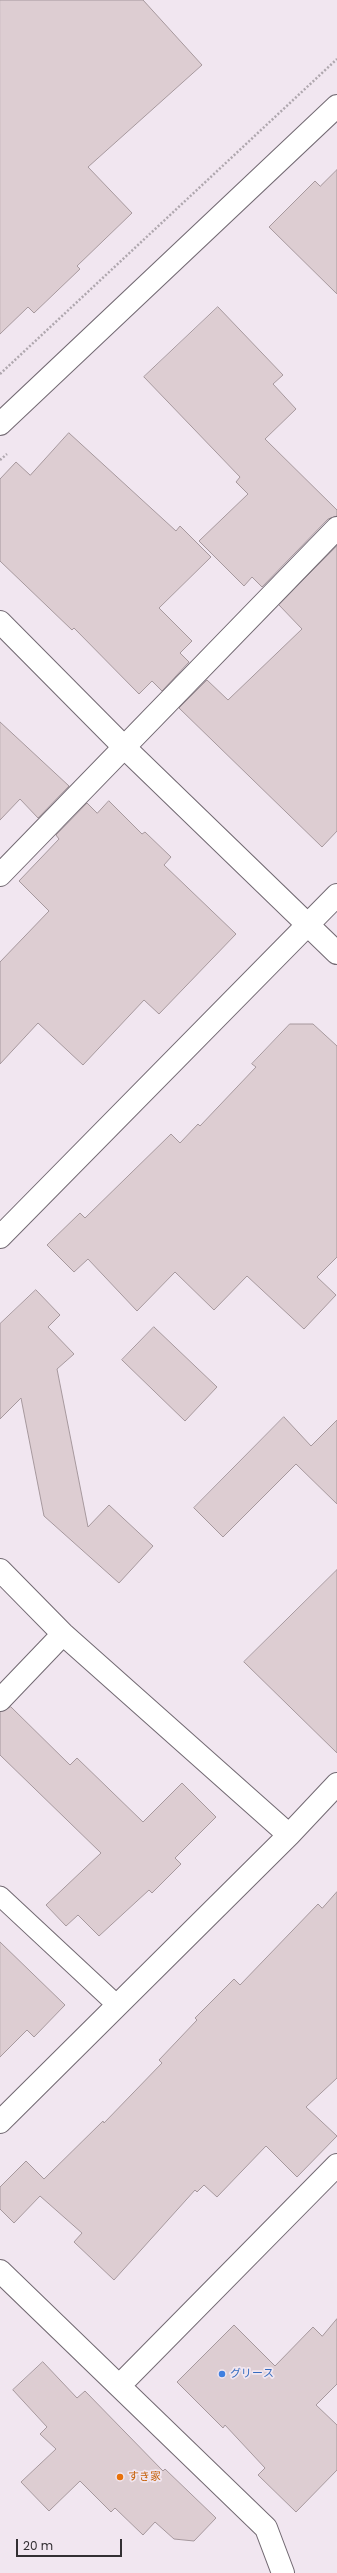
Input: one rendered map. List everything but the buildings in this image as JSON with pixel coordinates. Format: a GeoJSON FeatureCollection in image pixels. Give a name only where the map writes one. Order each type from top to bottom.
{"type":"FeatureCollection","features":[{"type":"Feature","properties":{"kind":"street"},"geometry":{"type":"LineString","coordinates":[[0,424],[337,106]]}},
{"type":"Feature","properties":{"kind":"street"},"geometry":{"type":"LineString","coordinates":[[0,875],[337,528]]}},
{"type":"Feature","properties":{"kind":"street"},"geometry":{"type":"LineString","coordinates":[[0,622],[124,747],[337,953]]}},
{"type":"Feature","properties":{"kind":"street"},"geometry":{"type":"LineString","coordinates":[[0,1237],[337,895]]}},
{"type":"Feature","properties":{"kind":"street"},"geometry":{"type":"LineString","coordinates":[[0,1570],[63,1634],[289,1834]]}},
{"type":"Feature","properties":{"kind":"street"},"geometry":{"type":"LineString","coordinates":[[0,1700],[63,1634]]}},
{"type":"Feature","properties":{"kind":"street"},"geometry":{"type":"LineString","coordinates":[[0,2122],[289,1834],[337,1784]]}},
{"type":"Feature","properties":{"kind":"street"},"geometry":{"type":"LineString","coordinates":[[119,2386],[337,2165]]}},
{"type":"Feature","properties":{"kind":"street"},"geometry":{"type":"LineString","coordinates":[[0,2271],[266,2528],[282,2573]]}},
{"type":"Feature","properties":{"kind":"lane"},"geometry":{"type":"LineString","coordinates":[[0,1896],[117,2005]]}},
{"type":"Feature","properties":{"kind":"path"},"geometry":{"type":"LineString","coordinates":[[0,374],[337,59]]}},
{"type":"Feature","properties":{"kind":"place","name":"グリース"},"geometry":{"type":"Point","coordinates":[222,2374]}},
{"type":"Feature","properties":{"kind":"place","name":"すき家"},"geometry":{"type":"Point","coordinates":[120,2477]}}]}
